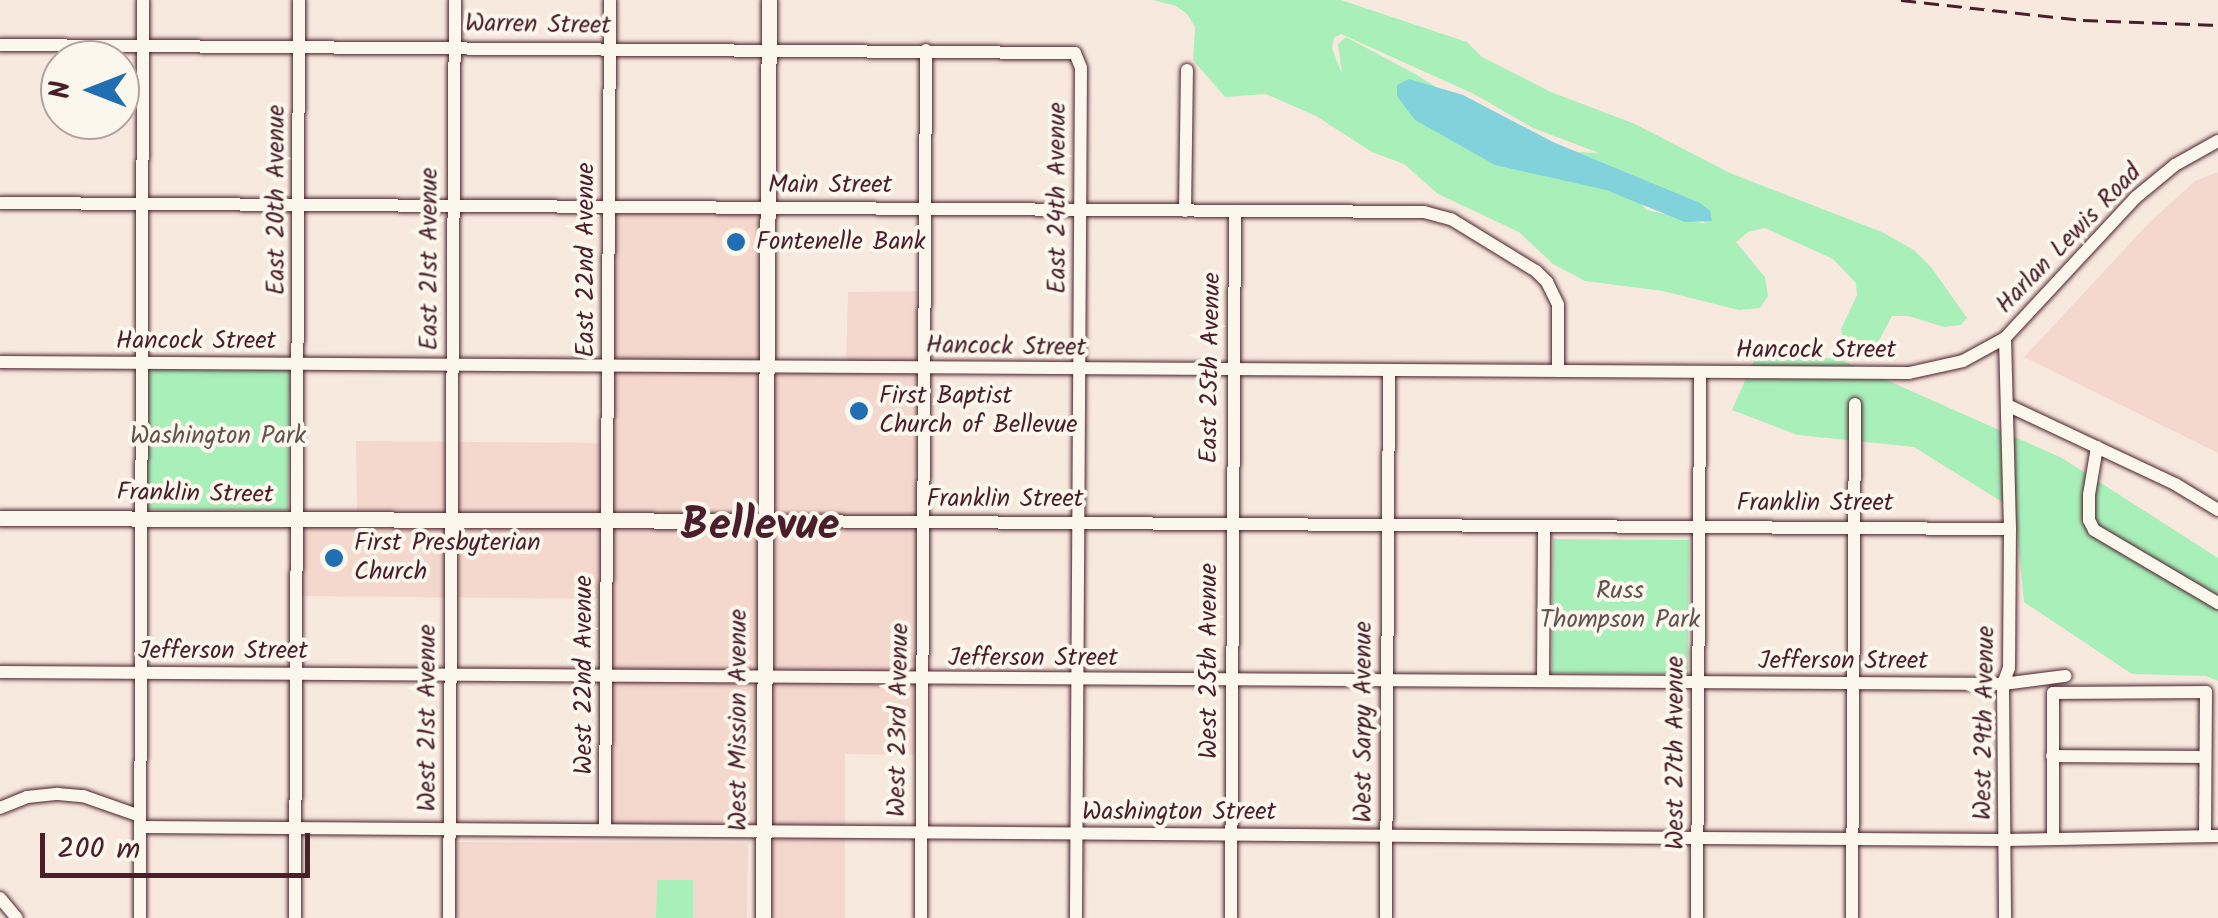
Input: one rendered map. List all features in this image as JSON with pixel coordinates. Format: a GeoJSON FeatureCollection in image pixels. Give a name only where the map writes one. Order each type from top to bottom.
{"type":"FeatureCollection","features":[{"type":"Feature","properties":{"kind":"main road","name":"West Mission Avenue"},"geometry":{"type":"LineString","coordinates":[[763,918],[769,0]]}},
{"type":"Feature","properties":{"kind":"main road","name":"Franklin Street"},"geometry":{"type":"LineString","coordinates":[[0,518],[764,522]]}},
{"type":"Feature","properties":{"kind":"street"},"geometry":{"type":"LineString","coordinates":[[140,918],[144,0]]}},
{"type":"Feature","properties":{"kind":"street","name":"East 20th Avenue"},"geometry":{"type":"LineString","coordinates":[[295,918],[300,0]]}},
{"type":"Feature","properties":{"kind":"street","name":"East 21st Avenue"},"geometry":{"type":"LineString","coordinates":[[452,519],[456,0]]}},
{"type":"Feature","properties":{"kind":"street","name":"East 22nd Avenue"},"geometry":{"type":"LineString","coordinates":[[608,520],[610,0]]}},
{"type":"Feature","properties":{"kind":"street","name":"Warren Street"},"geometry":{"type":"LineString","coordinates":[[0,45],[1075,53]]}},
{"type":"Feature","properties":{"kind":"street","name":"West 23rd Avenue"},"geometry":{"type":"LineString","coordinates":[[921,918],[926,50]]}},
{"type":"Feature","properties":{"kind":"street","name":"East 24th Avenue"},"geometry":{"type":"LineString","coordinates":[[1075,53],[1081,68],[1076,918]]}},
{"type":"Feature","properties":{"kind":"street"},"geometry":{"type":"LineString","coordinates":[[1185,211],[1188,70]]}},
{"type":"Feature","properties":{"kind":"street","name":"Harlan Lewis Road"},"geometry":{"type":"LineString","coordinates":[[2005,338],[2135,198],[2175,165],[2218,141]]}},
{"type":"Feature","properties":{"kind":"street","name":"Main Street"},"geometry":{"type":"LineString","coordinates":[[0,203],[1424,212],[1451,219],[1536,271],[1546,282],[1558,305],[1558,372]]}},
{"type":"Feature","properties":{"kind":"street","name":"East 25th Avenue"},"geometry":{"type":"LineString","coordinates":[[1232,524],[1235,211]]}},
{"type":"Feature","properties":{"kind":"street","name":"Hancock Street"},"geometry":{"type":"LineString","coordinates":[[0,362],[1909,373],[1963,361],[2005,338]]}},
{"type":"Feature","properties":{"kind":"street","name":"West 29th Avenue"},"geometry":{"type":"LineString","coordinates":[[2005,338],[2010,529],[2009,668],[2003,684],[2006,918]]}},
{"type":"Feature","properties":{"kind":"street","name":"West Sarpy Avenue"},"geometry":{"type":"LineString","coordinates":[[1386,918],[1390,372]]}},
{"type":"Feature","properties":{"kind":"street","name":"West 27th Avenue"},"geometry":{"type":"LineString","coordinates":[[1698,918],[1700,372]]}},
{"type":"Feature","properties":{"kind":"street"},"geometry":{"type":"LineString","coordinates":[[1852,918],[1855,404]]}},
{"type":"Feature","properties":{"kind":"street"},"geometry":{"type":"LineString","coordinates":[[2007,406],[2097,447],[2218,510]]}},
{"type":"Feature","properties":{"kind":"street"},"geometry":{"type":"LineString","coordinates":[[2097,447],[2088,520],[2094,530],[2218,603]]}},
{"type":"Feature","properties":{"kind":"street","name":"West 21st Avenue"},"geometry":{"type":"LineString","coordinates":[[449,918],[452,519]]}},
{"type":"Feature","properties":{"kind":"street","name":"West 22nd Avenue"},"geometry":{"type":"LineString","coordinates":[[605,830],[608,520]]}},
{"type":"Feature","properties":{"kind":"street","name":"Franklin Street"},"geometry":{"type":"LineString","coordinates":[[764,522],[2010,529]]}},
{"type":"Feature","properties":{"kind":"street","name":"West 25th Avenue"},"geometry":{"type":"LineString","coordinates":[[1231,918],[1232,524]]}},
{"type":"Feature","properties":{"kind":"street"},"geometry":{"type":"LineString","coordinates":[[1543,681],[1544,526]]}},
{"type":"Feature","properties":{"kind":"street","name":"Jefferson Street"},"geometry":{"type":"LineString","coordinates":[[0,672],[1854,684],[2003,684],[2065,676]]}},
{"type":"Feature","properties":{"kind":"street"},"geometry":{"type":"LineString","coordinates":[[2053,840],[2053,693],[2206,692],[2205,756],[2211,836]]}},
{"type":"Feature","properties":{"kind":"street"},"geometry":{"type":"LineString","coordinates":[[2052,756],[2205,756]]}},
{"type":"Feature","properties":{"kind":"street","name":"Washington Street"},"geometry":{"type":"LineString","coordinates":[[0,808],[27,797],[58,794],[83,796],[140,821],[450,830],[2006,840],[2211,836]]}},
{"type":"Feature","properties":{"kind":"street"},"geometry":{"type":"LineString","coordinates":[[0,898],[17,918]]}},
{"type":"Feature","properties":{"kind":"shaded area"},"geometry":{"type":"Polygon","coordinates":[[[2218,172],[2218,453],[2024,357],[2150,222],[2195,181],[2218,172]]]}},
{"type":"Feature","properties":{"kind":"shaded area"},"geometry":{"type":"Polygon","coordinates":[[[608,207],[767,207],[766,365],[846,367],[848,292],[925,291],[922,755],[845,754],[845,918],[764,918],[763,833],[605,830],[606,599],[297,596],[298,520],[357,519],[356,441],[607,443],[608,207]]]}},
{"type":"Feature","properties":{"kind":"shaded area"},"geometry":{"type":"Polygon","coordinates":[[[456,842],[748,843],[747,918],[455,918],[456,842]]]}},
{"type":"Feature","properties":{"kind":"green space"},"geometry":{"type":"Polygon","coordinates":[[[1153,0],[1341,0],[1467,42],[1482,57],[1551,92],[1635,124],[1730,173],[1882,232],[1914,250],[1931,267],[1967,318],[1961,325],[1944,327],[1909,316],[1892,316],[1876,346],[1853,352],[1843,347],[1841,329],[1857,295],[1856,283],[1833,259],[1765,228],[1748,232],[1736,242],[1765,277],[1768,296],[1760,308],[1739,310],[1663,291],[1585,281],[1553,264],[1519,232],[1438,194],[1404,164],[1372,152],[1316,116],[1266,94],[1225,97],[1193,60],[1195,27],[1176,6],[1153,0]],[[1341,34],[1334,38],[1332,48],[1342,74],[1338,44],[1346,37],[1417,75],[1594,186],[1640,202],[1647,210],[1707,224],[1642,179],[1577,152],[1599,153],[1533,128],[1474,94],[1341,34]]]}},
{"type":"Feature","properties":{"kind":"green space"},"geometry":{"type":"Polygon","coordinates":[[[1758,352],[1839,359],[2062,458],[2218,558],[2218,681],[2206,676],[2132,674],[2024,602],[2015,510],[1914,447],[1798,435],[1732,410],[1758,352]]]}},
{"type":"Feature","properties":{"kind":"green space","name":"Washington Park"},"geometry":{"type":"Polygon","coordinates":[[[147,363],[290,363],[288,510],[146,509],[147,363]]]}},
{"type":"Feature","properties":{"kind":"green space","name":"Russ Thompson Park"},"geometry":{"type":"Polygon","coordinates":[[[1553,539],[1689,540],[1688,674],[1552,673],[1553,539]]]}},
{"type":"Feature","properties":{"kind":"green space"},"geometry":{"type":"Polygon","coordinates":[[[657,880],[693,880],[693,918],[656,918],[657,880]]]}},
{"type":"Feature","properties":{"kind":"water"},"geometry":{"type":"Polygon","coordinates":[[[1409,79],[1463,95],[1553,142],[1700,203],[1710,211],[1712,221],[1685,222],[1606,190],[1495,165],[1415,120],[1397,96],[1397,85],[1409,79]]]}},
{"type":"Feature","properties":{"kind":"railway"},"geometry":{"type":"LineString","coordinates":[[1901,0],[2083,20],[2218,25]]}},
{"type":"Feature","properties":{"kind":"place","name":"Fontenelle Bank"},"geometry":{"type":"Point","coordinates":[736,242]}},
{"type":"Feature","properties":{"kind":"place","name":"First Baptist Church of Bellevue"},"geometry":{"type":"Point","coordinates":[859,411]}},
{"type":"Feature","properties":{"kind":"place","name":"First Presbyterian Church"},"geometry":{"type":"Point","coordinates":[334,558]}},
{"type":"Feature","properties":{"kind":"district","name":"Bellevue"},"geometry":{"type":"Point","coordinates":[760,528]}}]}
